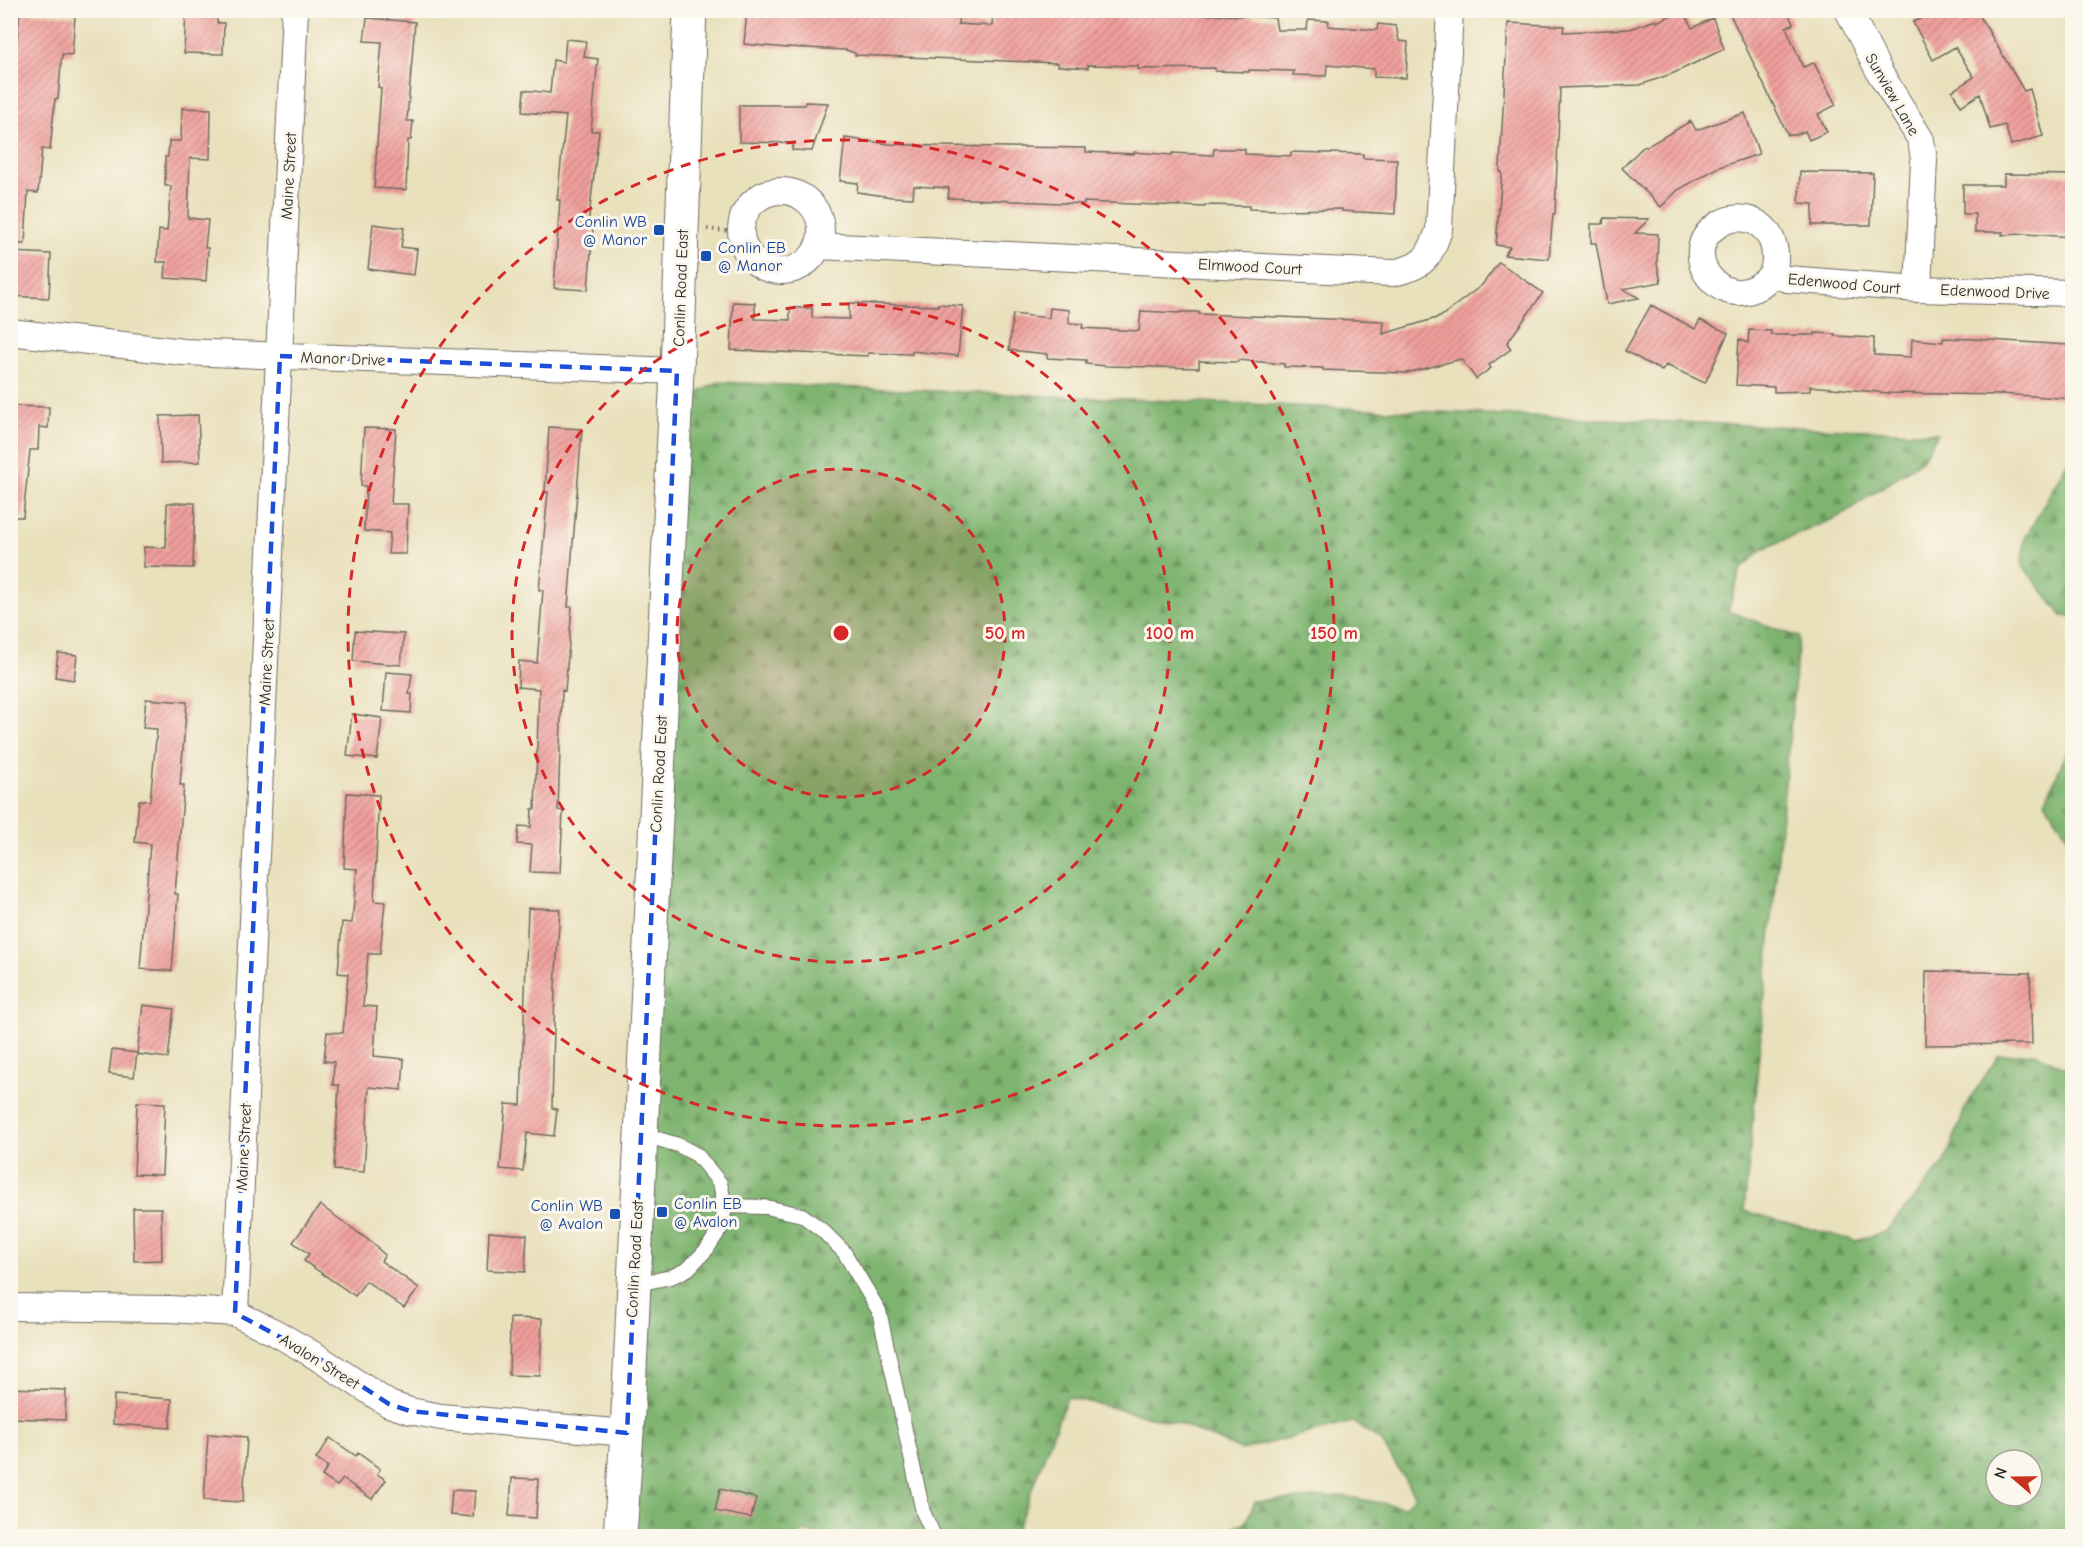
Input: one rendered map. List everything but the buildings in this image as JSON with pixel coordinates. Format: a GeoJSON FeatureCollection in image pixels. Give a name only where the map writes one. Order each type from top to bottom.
{"type":"FeatureCollection","features":[{"type":"Feature","properties":{"kind":"street","name":"Maine Street"},"geometry":{"type":"LineString","coordinates":[[235,1313],[295,10]]}},
{"type":"Feature","properties":{"kind":"street","name":"Conlin Road East"},"geometry":{"type":"LineString","coordinates":[[620,1536],[627,1433],[677,371],[690,10]]}},
{"type":"Feature","properties":{"kind":"street","name":"Elmwood Court"},"geometry":{"type":"LineString","coordinates":[[818,246],[1380,273],[1407,270],[1420,265],[1432,252],[1439,230],[1450,10]]}},
{"type":"Feature","properties":{"kind":"street","name":"Sunview Lane"},"geometry":{"type":"LineString","coordinates":[[1848,10],[1880,73],[1921,140],[1924,160],[1918,289]]}},
{"type":"Feature","properties":{"kind":"street"},"geometry":{"type":"LineString","coordinates":[[773,191],[798,194],[816,210],[820,222],[821,234],[812,257],[802,266],[789,270],[776,271],[753,260],[745,249],[741,237],[741,224],[745,213],[762,195],[773,191]]}},
{"type":"Feature","properties":{"kind":"street","name":"Edenwood Court"},"geometry":{"type":"LineString","coordinates":[[1772,274],[1787,279],[1918,289]]}},
{"type":"Feature","properties":{"kind":"street","name":"Edenwood Drive"},"geometry":{"type":"LineString","coordinates":[[1918,289],[2073,293]]}},
{"type":"Feature","properties":{"kind":"street","name":"Manor Drive"},"geometry":{"type":"LineString","coordinates":[[10,332],[183,352],[677,371]]}},
{"type":"Feature","properties":{"kind":"street","name":"Avalon Street"},"geometry":{"type":"LineString","coordinates":[[10,1307],[170,1309],[235,1313],[314,1355],[388,1404],[410,1411],[441,1417],[627,1433]]}},
{"type":"Feature","properties":{"kind":"lane"},"geometry":{"type":"LineString","coordinates":[[633,1284],[671,1277],[688,1269],[707,1249],[722,1226],[725,1206],[720,1182],[697,1155],[678,1145],[640,1134]]}},
{"type":"Feature","properties":{"kind":"lane"},"geometry":{"type":"LineString","coordinates":[[725,1206],[766,1208],[802,1215],[823,1230],[844,1252],[879,1311],[923,1512],[934,1536]]}},
{"type":"Feature","properties":{"kind":"path"},"geometry":{"type":"LineString","coordinates":[[682,229],[726,231],[741,237]]}},
{"type":"Feature","properties":{"kind":"highlighted area"},"geometry":{"type":"Polygon","coordinates":[[[280,356],[677,371],[627,1433],[410,1411],[389,1404],[314,1355],[235,1313],[280,356]]]}},
{"type":"Feature","properties":{"kind":"green space"},"geometry":{"type":"Polygon","coordinates":[[[718,382],[1938,433],[1922,460],[1840,516],[1763,549],[1741,569],[1728,611],[1799,637],[1744,1211],[1856,1241],[1886,1231],[1945,1162],[1967,1103],[1999,1055],[2036,1053],[2072,1071],[2072,1536],[1207,1536],[1245,1523],[1255,1502],[1342,1496],[1404,1507],[1415,1496],[1382,1442],[1353,1422],[1241,1450],[1180,1424],[1067,1397],[1014,1536],[822,1536],[803,1531],[799,1536],[620,1536],[677,404],[718,382]]]}},
{"type":"Feature","properties":{"kind":"green space"},"geometry":{"type":"Polygon","coordinates":[[[2072,454],[2072,617],[2062,616],[2022,565],[2024,540],[2072,454]]]}},
{"type":"Feature","properties":{"kind":"green space"},"geometry":{"type":"Polygon","coordinates":[[[2072,741],[2072,843],[2045,802],[2072,741]]]}},
{"type":"Feature","properties":{"kind":"place","name":"Conlin WB @ Manor"},"geometry":{"type":"Point","coordinates":[659,230]}},
{"type":"Feature","properties":{"kind":"place","name":"Conlin EB @ Manor"},"geometry":{"type":"Point","coordinates":[706,256]}},
{"type":"Feature","properties":{"kind":"place","name":"Conlin EB @ Avalon"},"geometry":{"type":"Point","coordinates":[662,1212]}},
{"type":"Feature","properties":{"kind":"place","name":"Conlin WB @ Avalon"},"geometry":{"type":"Point","coordinates":[615,1214]}}]}
